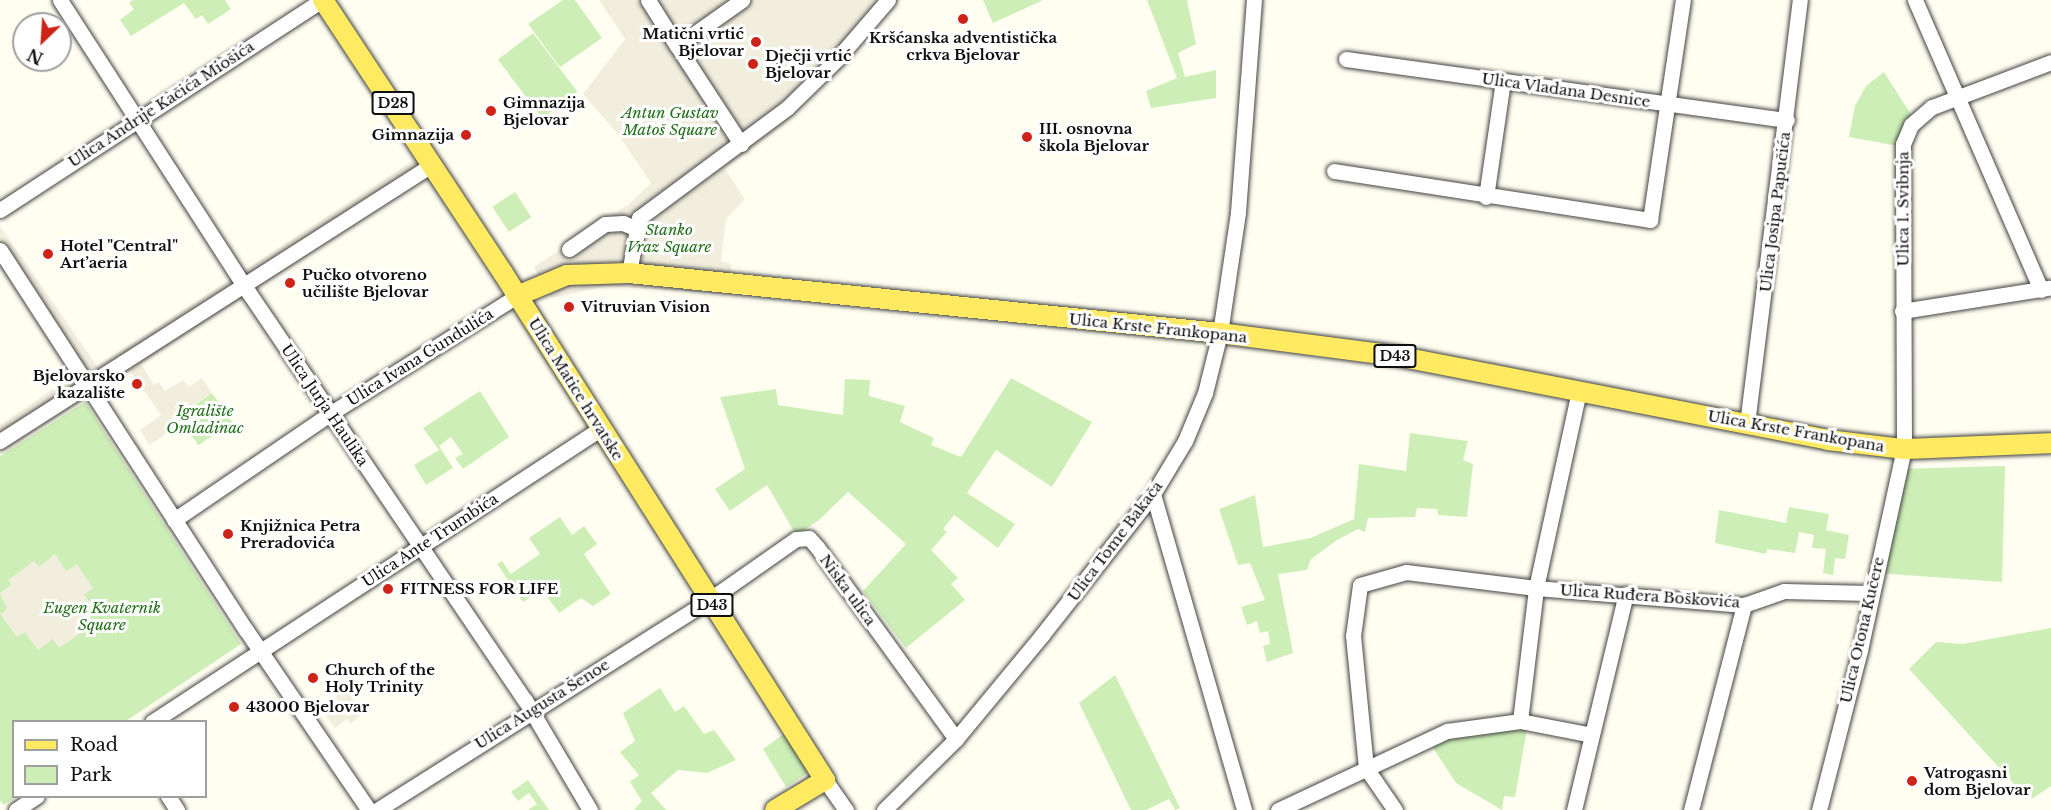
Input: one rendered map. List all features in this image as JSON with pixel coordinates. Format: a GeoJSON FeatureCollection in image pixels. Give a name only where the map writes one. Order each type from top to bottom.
{"type":"FeatureCollection","features":[{"type":"Feature","properties":{"kind":"main road","name":"Ulica Matice hrvatske"},"geometry":{"type":"LineString","coordinates":[[323,0],[517,296],[825,780]]}},
{"type":"Feature","properties":{"kind":"main road","name":"Ulica Krste Frankopana"},"geometry":{"type":"LineString","coordinates":[[629,273],[1220,333],[1397,356],[1747,424],[1904,449],[2051,444]]}},
{"type":"Feature","properties":{"kind":"main road","name":"D43"},"geometry":{"type":"LineString","coordinates":[[517,296],[567,275],[629,273]]}},
{"type":"Feature","properties":{"kind":"main road"},"geometry":{"type":"LineString","coordinates":[[775,810],[825,780]]}},
{"type":"Feature","properties":{"kind":"street","name":"Ulica Jurja Haulika"},"geometry":{"type":"LineString","coordinates":[[60,0],[135,120],[243,284],[531,711],[590,810]]}},
{"type":"Feature","properties":{"kind":"street","name":"Ulica Andrije Kačića Miošića"},"geometry":{"type":"LineString","coordinates":[[0,210],[135,120],[323,0]]}},
{"type":"Feature","properties":{"kind":"street"},"geometry":{"type":"LineString","coordinates":[[648,0],[741,144]]}},
{"type":"Feature","properties":{"kind":"street"},"geometry":{"type":"LineString","coordinates":[[677,46],[742,0]]}},
{"type":"Feature","properties":{"kind":"street"},"geometry":{"type":"LineString","coordinates":[[629,273],[634,228],[639,218],[787,108],[837,59],[888,0]]}},
{"type":"Feature","properties":{"kind":"street","name":"Ulica Tome Bakača"},"geometry":{"type":"LineString","coordinates":[[884,810],[956,739],[1154,494],[1189,431],[1205,393],[1220,333],[1238,212],[1254,0]]}},
{"type":"Feature","properties":{"kind":"street"},"geometry":{"type":"LineString","coordinates":[[1334,171],[1486,197],[1650,220],[1683,0]]}},
{"type":"Feature","properties":{"kind":"street","name":"Ulica Josipa Papučića"},"geometry":{"type":"LineString","coordinates":[[1747,424],[1787,120],[1800,0]]}},
{"type":"Feature","properties":{"kind":"street"},"geometry":{"type":"LineString","coordinates":[[1902,310],[2046,289],[1957,98],[1915,0]]}},
{"type":"Feature","properties":{"kind":"street","name":"Ulica Vladana Desnice"},"geometry":{"type":"LineString","coordinates":[[1346,59],[1787,120]]}},
{"type":"Feature","properties":{"kind":"street","name":"Ulica 1. Svibnja"},"geometry":{"type":"LineString","coordinates":[[1904,449],[1903,144],[1917,120],[1932,107],[2051,62]]}},
{"type":"Feature","properties":{"kind":"street"},"geometry":{"type":"LineString","coordinates":[[1486,197],[1503,81]]}},
{"type":"Feature","properties":{"kind":"street"},"geometry":{"type":"LineString","coordinates":[[0,441],[432,164]]}},
{"type":"Feature","properties":{"kind":"street"},"geometry":{"type":"LineString","coordinates":[[569,249],[605,224],[623,223],[634,228]]}},
{"type":"Feature","properties":{"kind":"street"},"geometry":{"type":"LineString","coordinates":[[0,250],[259,649],[369,810]]}},
{"type":"Feature","properties":{"kind":"street","name":"Ulica Ivana Gundulića"},"geometry":{"type":"LineString","coordinates":[[174,520],[331,413],[517,296]]}},
{"type":"Feature","properties":{"kind":"street"},"geometry":{"type":"LineString","coordinates":[[1520,722],[1536,588],[1579,390]]}},
{"type":"Feature","properties":{"kind":"street","name":"Ulica Ante Trumbića"},"geometry":{"type":"LineString","coordinates":[[155,720],[259,649],[600,429]]}},
{"type":"Feature","properties":{"kind":"street","name":"Ulica Otona Kučere"},"geometry":{"type":"LineString","coordinates":[[1819,810],[1860,650],[1869,593],[1904,449]]}},
{"type":"Feature","properties":{"kind":"street"},"geometry":{"type":"LineString","coordinates":[[1154,494],[1244,810]]}},
{"type":"Feature","properties":{"kind":"street","name":"Niska ulica"},"geometry":{"type":"LineString","coordinates":[[709,600],[796,539],[809,538],[956,739]]}},
{"type":"Feature","properties":{"kind":"street","name":"Ulica Ruđera Boškovića"},"geometry":{"type":"LineString","coordinates":[[1366,768],[1353,636],[1360,585],[1406,572],[1536,588],[1744,605],[1784,591],[1869,593]]}},
{"type":"Feature","properties":{"kind":"street"},"geometry":{"type":"LineString","coordinates":[[1574,810],[1626,594]]}},
{"type":"Feature","properties":{"kind":"street","name":"Ulica Augusta Šenoe"},"geometry":{"type":"LineString","coordinates":[[377,810],[709,600]]}},
{"type":"Feature","properties":{"kind":"street"},"geometry":{"type":"LineString","coordinates":[[1691,810],[1744,605]]}},
{"type":"Feature","properties":{"kind":"street"},"geometry":{"type":"LineString","coordinates":[[1287,808],[1447,731],[1520,722],[1592,735]]}},
{"type":"Feature","properties":{"kind":"street"},"geometry":{"type":"LineString","coordinates":[[1366,768],[1392,807]]}},
{"type":"Feature","properties":{"kind":"street"},"geometry":{"type":"LineString","coordinates":[[825,780],[846,810]]}},
{"type":"Feature","properties":{"kind":"street"},"geometry":{"type":"LineString","coordinates":[[16,810],[35,798]]}},
{"type":"Feature","properties":{"kind":"green space"},"geometry":{"type":"Polygon","coordinates":[[[133,0],[225,0],[231,9],[208,24],[202,15],[196,19],[184,3],[131,36],[120,20],[134,9],[129,3],[133,0]]]}},
{"type":"Feature","properties":{"kind":"green space"},"geometry":{"type":"Polygon","coordinates":[[[563,0],[575,0],[602,38],[560,67],[528,24],[563,0]]]}},
{"type":"Feature","properties":{"kind":"green space"},"geometry":{"type":"Polygon","coordinates":[[[983,0],[1043,0],[993,23],[983,0]]]}},
{"type":"Feature","properties":{"kind":"green space"},"geometry":{"type":"Polygon","coordinates":[[[1147,0],[1187,0],[1196,44],[1178,53],[1185,77],[1216,70],[1216,98],[1151,108],[1146,91],[1177,78],[1147,0]]]}},
{"type":"Feature","properties":{"kind":"green space"},"geometry":{"type":"Polygon","coordinates":[[[533,33],[578,92],[542,119],[498,59],[533,33]]]}},
{"type":"Feature","properties":{"kind":"green space"},"geometry":{"type":"Polygon","coordinates":[[[1884,72],[1912,116],[1898,146],[1849,137],[1855,106],[1866,86],[1884,72]]]}},
{"type":"Feature","properties":{"kind":"green space"},"geometry":{"type":"Polygon","coordinates":[[[515,192],[531,217],[509,232],[492,207],[515,192]]]}},
{"type":"Feature","properties":{"kind":"green space"},"geometry":{"type":"Polygon","coordinates":[[[1011,378],[1092,422],[1052,487],[996,450],[967,493],[1015,524],[998,548],[954,515],[943,529],[947,532],[931,550],[958,578],[951,584],[965,600],[906,648],[863,591],[906,544],[848,492],[819,520],[796,535],[767,485],[730,511],[715,489],[745,469],[720,397],[776,389],[778,405],[843,415],[845,379],[870,380],[869,396],[905,406],[900,422],[934,438],[931,445],[961,457],[1011,378]]]}},
{"type":"Feature","properties":{"kind":"green space"},"geometry":{"type":"Polygon","coordinates":[[[480,391],[509,437],[463,469],[455,458],[463,454],[451,437],[439,446],[453,468],[426,485],[414,465],[439,450],[423,428],[480,391]]]}},
{"type":"Feature","properties":{"kind":"green space","name":"Igralište Omladinac"},"geometry":{"type":"Polygon","coordinates":[[[212,393],[232,422],[198,445],[178,417],[212,393]]]}},
{"type":"Feature","properties":{"kind":"green space","name":"Eugen Kvaternik Square"},"geometry":{"type":"Polygon","coordinates":[[[85,402],[241,644],[127,720],[12,720],[12,798],[14,798],[3,805],[0,800],[0,456],[85,402]]]}},
{"type":"Feature","properties":{"kind":"green space"},"geometry":{"type":"Polygon","coordinates":[[[1410,433],[1468,441],[1463,460],[1473,464],[1467,517],[1438,515],[1437,509],[1417,508],[1415,517],[1368,518],[1365,532],[1358,529],[1337,540],[1311,559],[1307,570],[1278,574],[1293,653],[1267,662],[1263,646],[1270,644],[1268,631],[1260,633],[1257,621],[1247,625],[1241,607],[1265,600],[1250,563],[1238,565],[1219,509],[1255,495],[1263,547],[1311,538],[1354,519],[1359,464],[1406,471],[1410,433]]]}},
{"type":"Feature","properties":{"kind":"green space"},"geometry":{"type":"Polygon","coordinates":[[[2005,466],[2002,582],[1877,573],[1899,469],[2005,466]]]}},
{"type":"Feature","properties":{"kind":"green space"},"geometry":{"type":"Polygon","coordinates":[[[1789,507],[1829,514],[1826,530],[1849,535],[1845,559],[1835,558],[1833,575],[1823,573],[1826,549],[1812,548],[1814,535],[1799,532],[1795,553],[1767,549],[1766,554],[1715,543],[1719,510],[1786,523],[1789,507]]]}},
{"type":"Feature","properties":{"kind":"green space"},"geometry":{"type":"Polygon","coordinates":[[[560,517],[572,535],[584,526],[597,544],[584,554],[611,594],[593,606],[581,598],[559,613],[542,589],[523,602],[497,564],[502,561],[511,574],[540,554],[529,538],[560,517]]]}},
{"type":"Feature","properties":{"kind":"green space"},"geometry":{"type":"Polygon","coordinates":[[[2051,628],[2051,786],[2033,798],[2025,796],[1909,669],[1936,642],[1962,644],[2051,628]]]}},
{"type":"Feature","properties":{"kind":"green space"},"geometry":{"type":"Polygon","coordinates":[[[1115,675],[1180,808],[1175,810],[1169,799],[1146,810],[1131,810],[1079,703],[1115,675]]]}},
{"type":"Feature","properties":{"kind":"green space"},"geometry":{"type":"Polygon","coordinates":[[[660,688],[675,712],[684,706],[704,734],[714,730],[736,760],[707,773],[678,770],[651,793],[666,810],[634,810],[642,801],[630,782],[639,775],[620,752],[635,741],[623,713],[660,688]]]}},
{"type":"Feature","properties":{"kind":"green space"},"geometry":{"type":"Polygon","coordinates":[[[1509,725],[1527,729],[1515,797],[1504,796],[1502,810],[1456,783],[1430,743],[1509,725]]]}},
{"type":"Feature","properties":{"kind":"green space"},"geometry":{"type":"Polygon","coordinates":[[[788,731],[817,767],[786,787],[763,749],[788,731]]]}},
{"type":"Feature","properties":{"kind":"green space"},"geometry":{"type":"Polygon","coordinates":[[[528,780],[549,810],[528,810],[537,804],[529,793],[518,801],[511,792],[528,780]]]}},
{"type":"Feature","properties":{"kind":"shaded area"},"geometry":{"type":"Polygon","coordinates":[[[599,0],[900,0],[785,124],[725,169],[745,199],[726,219],[721,261],[731,264],[729,294],[607,286],[551,298],[534,267],[629,204],[651,183],[617,133],[583,94],[625,39],[599,0]]]}},
{"type":"Feature","properties":{"kind":"shaded area"},"geometry":{"type":"Polygon","coordinates":[[[425,153],[437,171],[141,364],[154,385],[159,382],[165,391],[183,380],[189,387],[202,378],[212,393],[178,415],[188,431],[181,436],[176,428],[149,445],[140,430],[161,415],[130,371],[0,455],[0,425],[74,375],[0,266],[0,226],[97,366],[425,153]]]}},
{"type":"Feature","properties":{"kind":"shaded area"},"geometry":{"type":"Polygon","coordinates":[[[55,554],[66,571],[77,564],[93,588],[84,595],[97,611],[76,625],[81,633],[59,648],[53,639],[38,650],[25,632],[17,637],[0,614],[7,609],[0,593],[11,585],[8,580],[34,561],[39,567],[55,554]]]}},
{"type":"Feature","properties":{"kind":"shaded area"},"geometry":{"type":"Polygon","coordinates":[[[345,689],[363,713],[351,724],[347,719],[335,728],[320,707],[324,704],[327,708],[338,701],[336,696],[345,689]]]}},
{"type":"Feature","properties":{"kind":"place","name":"Kršćanska adventistička crkva Bjelovar"},"geometry":{"type":"Point","coordinates":[963,19]}},
{"type":"Feature","properties":{"kind":"place","name":"Matični vrtić Bjelovar"},"geometry":{"type":"Point","coordinates":[756,42]}},
{"type":"Feature","properties":{"kind":"place","name":"Dječji vrtić Bjelovar"},"geometry":{"type":"Point","coordinates":[753,64]}},
{"type":"Feature","properties":{"kind":"place","name":"Gimnazija Bjelovar"},"geometry":{"type":"Point","coordinates":[491,111]}},
{"type":"Feature","properties":{"kind":"place","name":"Gimnazija"},"geometry":{"type":"Point","coordinates":[466,135]}},
{"type":"Feature","properties":{"kind":"place","name":"III. osnovna škola Bjelovar"},"geometry":{"type":"Point","coordinates":[1027,137]}},
{"type":"Feature","properties":{"kind":"place","name":"Hotel \"Central\" Art’aeria"},"geometry":{"type":"Point","coordinates":[48,254]}},
{"type":"Feature","properties":{"kind":"place","name":"Pučko otvoreno učilište Bjelovar"},"geometry":{"type":"Point","coordinates":[290,283]}},
{"type":"Feature","properties":{"kind":"place","name":"Vitruvian Vision"},"geometry":{"type":"Point","coordinates":[569,307]}},
{"type":"Feature","properties":{"kind":"place","name":"Bjelovarsko kazalište"},"geometry":{"type":"Point","coordinates":[137,384]}},
{"type":"Feature","properties":{"kind":"place","name":"Knjižnica Petra Preradovića"},"geometry":{"type":"Point","coordinates":[228,534]}},
{"type":"Feature","properties":{"kind":"place","name":"FITNESS FOR LIFE"},"geometry":{"type":"Point","coordinates":[388,589]}},
{"type":"Feature","properties":{"kind":"place","name":"Church of the Holy Trinity"},"geometry":{"type":"Point","coordinates":[313,678]}},
{"type":"Feature","properties":{"kind":"place","name":"43000 Bjelovar"},"geometry":{"type":"Point","coordinates":[234,707]}},
{"type":"Feature","properties":{"kind":"place","name":"Vatrogasni dom Bjelovar"},"geometry":{"type":"Point","coordinates":[1912,781]}},
{"type":"Feature","properties":{"kind":"park label","name":"Antun Gustav Matoš Square"},"geometry":{"type":"Point","coordinates":[670,120]}},
{"type":"Feature","properties":{"kind":"park label","name":"Stanko Vraz Square"},"geometry":{"type":"Point","coordinates":[669,238]}}]}
